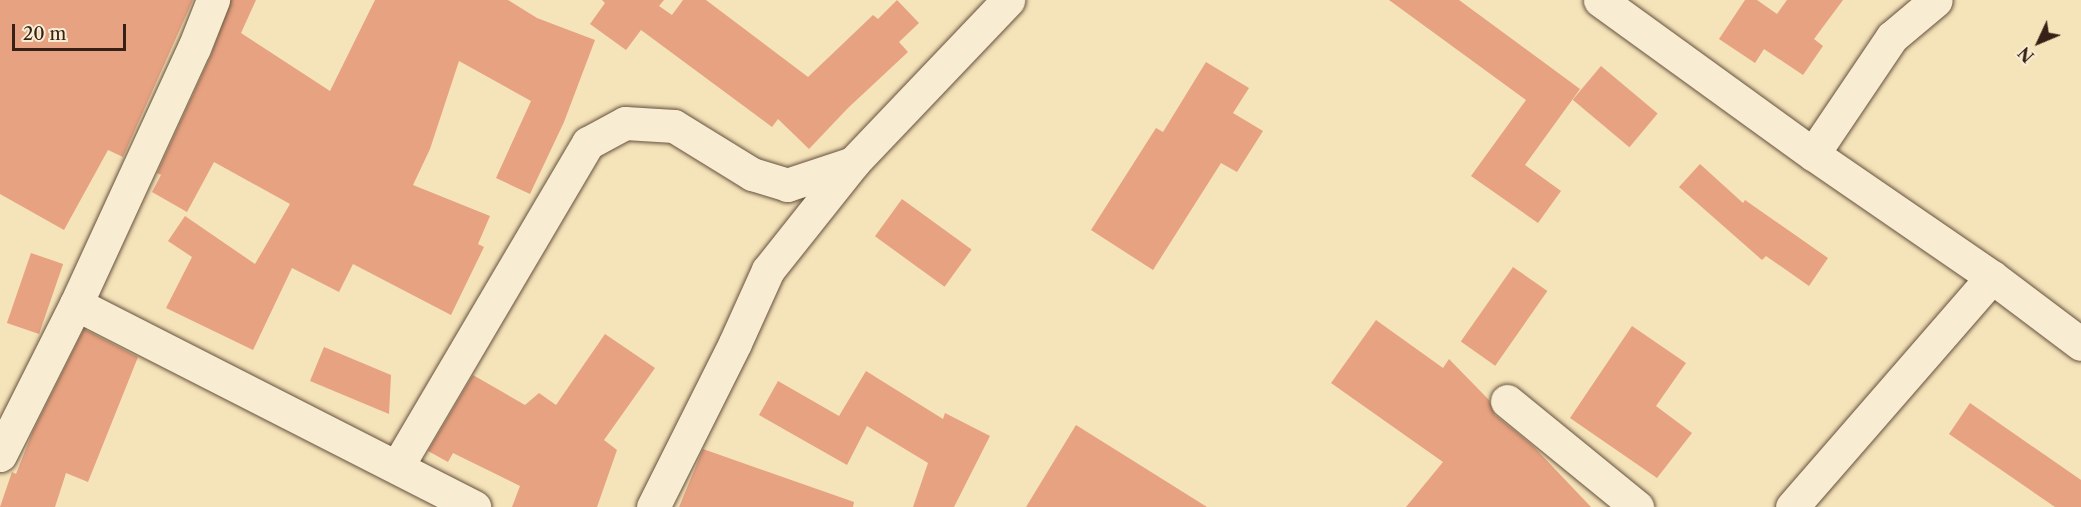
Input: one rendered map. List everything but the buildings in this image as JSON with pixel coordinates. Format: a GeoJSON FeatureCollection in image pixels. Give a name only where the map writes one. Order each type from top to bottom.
{"type":"FeatureCollection","features":[{"type":"Feature","properties":{"kind":"street"},"geometry":{"type":"LineString","coordinates":[[0,455],[76,304],[194,48],[213,0]]}},
{"type":"Feature","properties":{"kind":"street"},"geometry":{"type":"LineString","coordinates":[[653,507],[716,383],[768,270],[853,163],[1008,0]]}},
{"type":"Feature","properties":{"kind":"street"},"geometry":{"type":"LineString","coordinates":[[1600,0],[1813,154],[1992,277],[2081,344]]}},
{"type":"Feature","properties":{"kind":"street"},"geometry":{"type":"LineString","coordinates":[[1813,154],[1892,37],[1936,0]]}},
{"type":"Feature","properties":{"kind":"street"},"geometry":{"type":"LineString","coordinates":[[397,467],[588,143],[626,123],[674,126],[752,174],[786,185],[853,163]]}},
{"type":"Feature","properties":{"kind":"street"},"geometry":{"type":"LineString","coordinates":[[1792,507],[1992,277]]}},
{"type":"Feature","properties":{"kind":"street"},"geometry":{"type":"LineString","coordinates":[[76,304],[474,507]]}},
{"type":"Feature","properties":{"kind":"street"},"geometry":{"type":"LineString","coordinates":[[1507,400],[1637,507]]}}]}
